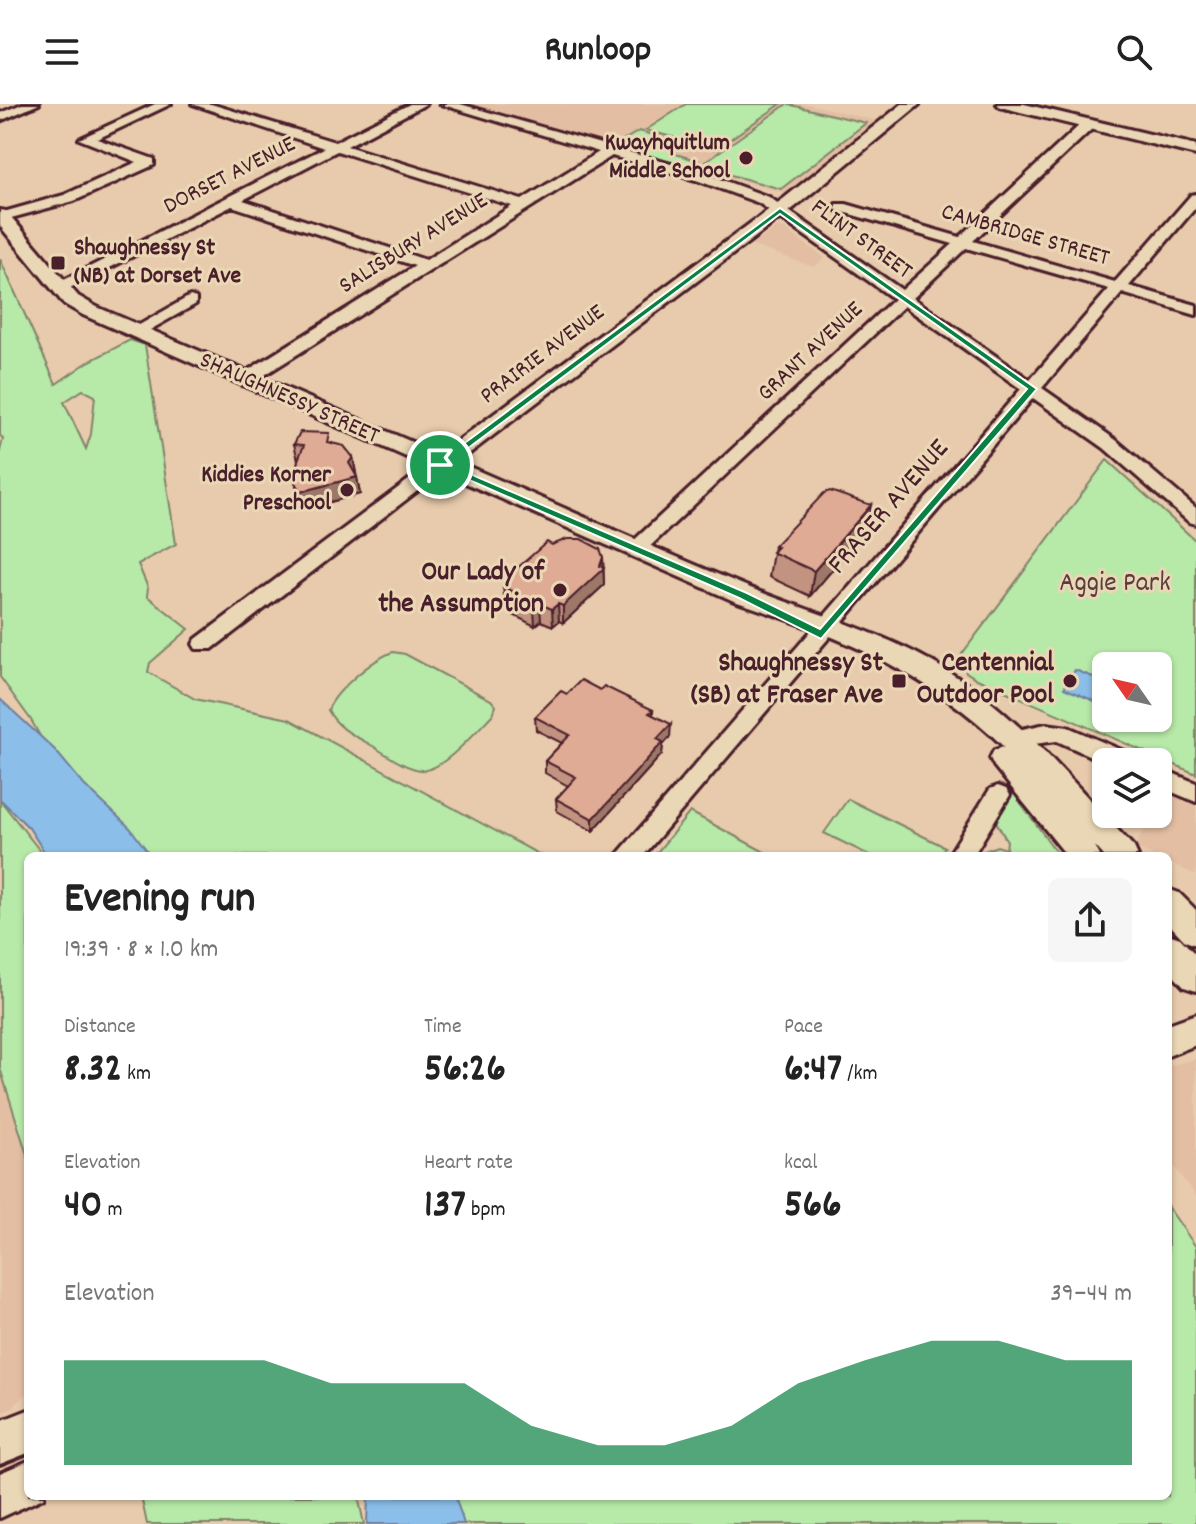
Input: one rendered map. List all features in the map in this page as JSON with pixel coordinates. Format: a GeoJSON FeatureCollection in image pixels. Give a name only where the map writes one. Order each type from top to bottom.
{"type":"FeatureCollection","features":[{"type":"Feature","properties":{"kind":"main road","name":"PRAIRIE AVENUE"},"geometry":{"type":"LineString","coordinates":[[440,465],[780,210],[912,104]]}},
{"type":"Feature","properties":{"kind":"main road"},"geometry":{"type":"LineString","coordinates":[[1005,104],[1196,150]]}},
{"type":"Feature","properties":{"kind":"main road","name":"SHAUGHNESSY STREET"},"geometry":{"type":"LineString","coordinates":[[1,216],[80,306],[440,465],[931,674],[974,704],[1011,739],[1119,852]]}},
{"type":"Feature","properties":{"kind":"main road"},"geometry":{"type":"LineString","coordinates":[[478,436],[475,463],[482,482]]}},
{"type":"Feature","properties":{"kind":"main road","name":"SHAUGHNESSY STREET"},"geometry":{"type":"LineString","coordinates":[[825,631],[907,676],[963,716],[998,751],[1082,852]]}},
{"type":"Feature","properties":{"kind":"main road"},"geometry":{"type":"LineString","coordinates":[[1172,906],[1196,931]]}},
{"type":"Feature","properties":{"kind":"main road"},"geometry":{"type":"LineString","coordinates":[[1172,954],[1188,978]]}},
{"type":"Feature","properties":{"kind":"main road"},"geometry":{"type":"LineString","coordinates":[[0,1443],[24,1433]]}},
{"type":"Feature","properties":{"kind":"main road"},"geometry":{"type":"LineString","coordinates":[[0,1496],[24,1485]]}},
{"type":"Feature","properties":{"kind":"street"},"geometry":{"type":"LineString","coordinates":[[0,117],[33,104]]}},
{"type":"Feature","properties":{"kind":"street"},"geometry":{"type":"LineString","coordinates":[[1,216],[69,198],[149,162],[85,139],[165,104]]}},
{"type":"Feature","properties":{"kind":"street"},"geometry":{"type":"LineString","coordinates":[[198,104],[523,205]]}},
{"type":"Feature","properties":{"kind":"street","name":"DORSET AVENUE"},"geometry":{"type":"LineString","coordinates":[[61,287],[420,104]]}},
{"type":"Feature","properties":{"kind":"street","name":"FLINT STREET"},"geometry":{"type":"LineString","coordinates":[[446,104],[742,190],[780,210],[1110,444],[1196,518]]}},
{"type":"Feature","properties":{"kind":"street","name":"GRANT AVENUE"},"geometry":{"type":"LineString","coordinates":[[636,549],[1089,124]]}},
{"type":"Feature","properties":{"kind":"street","name":"SALISBURY AVENUE"},"geometry":{"type":"LineString","coordinates":[[246,379],[610,151]]}},
{"type":"Feature","properties":{"kind":"street","name":"FRASER AVENUE"},"geometry":{"type":"LineString","coordinates":[[632,852],[1196,198]]}},
{"type":"Feature","properties":{"kind":"street"},"geometry":{"type":"LineString","coordinates":[[232,201],[426,265]]}},
{"type":"Feature","properties":{"kind":"street","name":"CAMBRIDGE STREET"},"geometry":{"type":"LineString","coordinates":[[841,207],[1196,310]]}},
{"type":"Feature","properties":{"kind":"street"},"geometry":{"type":"LineString","coordinates":[[135,332],[190,301]]}},
{"type":"Feature","properties":{"kind":"street","name":"PRAIRIE AVENUE"},"geometry":{"type":"LineString","coordinates":[[204,644],[440,465]]}},
{"type":"Feature","properties":{"kind":"street"},"geometry":{"type":"LineString","coordinates":[[1176,500],[1195,491]]}},
{"type":"Feature","properties":{"kind":"street"},"geometry":{"type":"LineString","coordinates":[[1011,739],[1046,732],[1062,733],[1096,748]]}},
{"type":"Feature","properties":{"kind":"street"},"geometry":{"type":"LineString","coordinates":[[1172,782],[1196,793]]}},
{"type":"Feature","properties":{"kind":"street"},"geometry":{"type":"LineString","coordinates":[[962,852],[998,795]]}},
{"type":"Feature","properties":{"kind":"shaded area","name":"Kwayhquitlum Middle School"},"geometry":{"type":"Polygon","coordinates":[[[467,104],[809,104],[878,121],[788,194],[467,104]]]}},
{"type":"Feature","properties":{"kind":"shaded area"},"geometry":{"type":"Polygon","coordinates":[[[778,227],[825,258],[814,267],[751,245],[778,227]]]}},
{"type":"Feature","properties":{"kind":"shaded area"},"geometry":{"type":"Polygon","coordinates":[[[1172,792],[1196,803],[1196,875],[1172,864],[1172,852],[1146,852],[1135,847],[1145,828],[1172,828],[1172,792]]]}},
{"type":"Feature","properties":{"kind":"shaded area"},"geometry":{"type":"Polygon","coordinates":[[[1196,1059],[1196,1196],[1172,1164],[1172,1065],[1196,1059]]]}},
{"type":"Feature","properties":{"kind":"shaded area"},"geometry":{"type":"Polygon","coordinates":[[[0,1068],[24,1145],[24,1396],[13,1408],[0,1413],[0,1068]]]}},
{"type":"Feature","properties":{"kind":"green space"},"geometry":{"type":"Polygon","coordinates":[[[686,104],[781,104],[716,149],[646,130],[686,104]]]}},
{"type":"Feature","properties":{"kind":"green space"},"geometry":{"type":"Polygon","coordinates":[[[787,104],[866,123],[781,189],[699,166],[787,104]]]}},
{"type":"Feature","properties":{"kind":"green space"},"geometry":{"type":"Polygon","coordinates":[[[639,131],[685,144],[672,153],[699,161],[690,168],[614,146],[639,131]]]}},
{"type":"Feature","properties":{"kind":"green space"},"geometry":{"type":"Polygon","coordinates":[[[0,259],[56,384],[88,362],[130,340],[145,345],[176,544],[138,564],[148,588],[147,596],[189,629],[150,663],[148,672],[195,699],[289,719],[535,852],[130,852],[65,780],[31,720],[0,677],[0,451],[3,439],[0,435],[0,259]],[[83,390],[64,402],[86,449],[91,434],[95,396],[83,390]]]}},
{"type":"Feature","properties":{"kind":"green space","name":"Aggie Park"},"geometry":{"type":"Polygon","coordinates":[[[1107,460],[1196,541],[1196,774],[1172,764],[1172,748],[1136,748],[1099,732],[1172,732],[1172,652],[1092,652],[1092,729],[977,679],[966,672],[960,662],[962,654],[1107,460]]]}},
{"type":"Feature","properties":{"kind":"green space"},"geometry":{"type":"Polygon","coordinates":[[[393,652],[405,654],[491,700],[496,706],[493,714],[459,749],[429,769],[415,769],[395,760],[347,731],[328,710],[338,694],[356,676],[393,652]]]}},
{"type":"Feature","properties":{"kind":"green space"},"geometry":{"type":"Polygon","coordinates":[[[1010,788],[1056,852],[982,852],[997,846],[1006,849],[1007,841],[995,820],[1009,797],[1010,788]]]}},
{"type":"Feature","properties":{"kind":"green space"},"geometry":{"type":"Polygon","coordinates":[[[848,799],[945,847],[942,852],[863,852],[824,833],[848,799]]]}},
{"type":"Feature","properties":{"kind":"green space"},"geometry":{"type":"Polygon","coordinates":[[[0,800],[41,852],[24,852],[24,1145],[0,1068],[0,800]]]}},
{"type":"Feature","properties":{"kind":"green space"},"geometry":{"type":"Polygon","coordinates":[[[690,812],[765,852],[657,852],[690,812]]]}},
{"type":"Feature","properties":{"kind":"green space"},"geometry":{"type":"Polygon","coordinates":[[[1172,1213],[1196,1247],[1196,1524],[443,1524],[434,1500],[1172,1500],[1172,1213]]]}},
{"type":"Feature","properties":{"kind":"green space"},"geometry":{"type":"Polygon","coordinates":[[[142,1500],[359,1500],[364,1524],[147,1524],[142,1500]]]}},
{"type":"Feature","properties":{"kind":"water"},"geometry":{"type":"Polygon","coordinates":[[[1075,670],[1092,677],[1092,700],[1064,688],[1075,670]]]}},
{"type":"Feature","properties":{"kind":"water"},"geometry":{"type":"Polygon","coordinates":[[[0,699],[55,750],[84,785],[130,828],[148,852],[44,852],[29,828],[0,799],[0,699]]]}},
{"type":"Feature","properties":{"kind":"water"},"geometry":{"type":"Polygon","coordinates":[[[368,1500],[456,1500],[464,1524],[367,1524],[368,1500]]]}},
{"type":"Feature","properties":{"kind":"building"},"geometry":{"type":"Polygon","coordinates":[[[300,432],[329,433],[327,442],[344,446],[353,457],[349,463],[357,477],[300,492],[295,481],[304,445],[294,444],[300,432]]]}},
{"type":"Feature","properties":{"kind":"building"},"geometry":{"type":"Polygon","coordinates":[[[830,491],[871,505],[814,571],[772,552],[777,547],[774,546],[824,493],[830,491]]]}},
{"type":"Feature","properties":{"kind":"building"},"geometry":{"type":"Polygon","coordinates":[[[567,539],[581,539],[600,549],[603,557],[600,566],[604,568],[563,606],[558,604],[552,609],[540,604],[534,609],[510,597],[515,592],[503,587],[510,580],[506,578],[547,542],[552,545],[567,539]]]}},
{"type":"Feature","properties":{"kind":"building","name":"Our Lady of the Assumption"},"geometry":{"type":"Polygon","coordinates":[[[581,680],[600,690],[604,686],[653,710],[649,713],[671,724],[657,739],[663,742],[593,819],[556,799],[576,777],[545,761],[570,735],[535,717],[561,691],[567,694],[581,680]]]}},
{"type":"Feature","properties":{"kind":"place","name":"Kwayhquitlum Middle School"},"geometry":{"type":"Point","coordinates":[746,158]}},
{"type":"Feature","properties":{"kind":"place","name":"Shaughnessy St (NB) at Dorset Ave"},"geometry":{"type":"Point","coordinates":[58,263]}},
{"type":"Feature","properties":{"kind":"place","name":"Kiddies Korner Preschool"},"geometry":{"type":"Point","coordinates":[347,490]}},
{"type":"Feature","properties":{"kind":"place","name":"Our Lady of the Assumption"},"geometry":{"type":"Point","coordinates":[560,590]}},
{"type":"Feature","properties":{"kind":"place","name":"Shaughnessy St (SB) at Fraser Ave"},"geometry":{"type":"Point","coordinates":[899,681]}},
{"type":"Feature","properties":{"kind":"place","name":"Centennial Outdoor Pool"},"geometry":{"type":"Point","coordinates":[1070,681]}},
{"type":"Feature","properties":{"kind":"route"},"geometry":{"type":"LineString","coordinates":[[780,210],[1032,389],[821,635],[743,595],[440,465],[780,210]]}}]}
